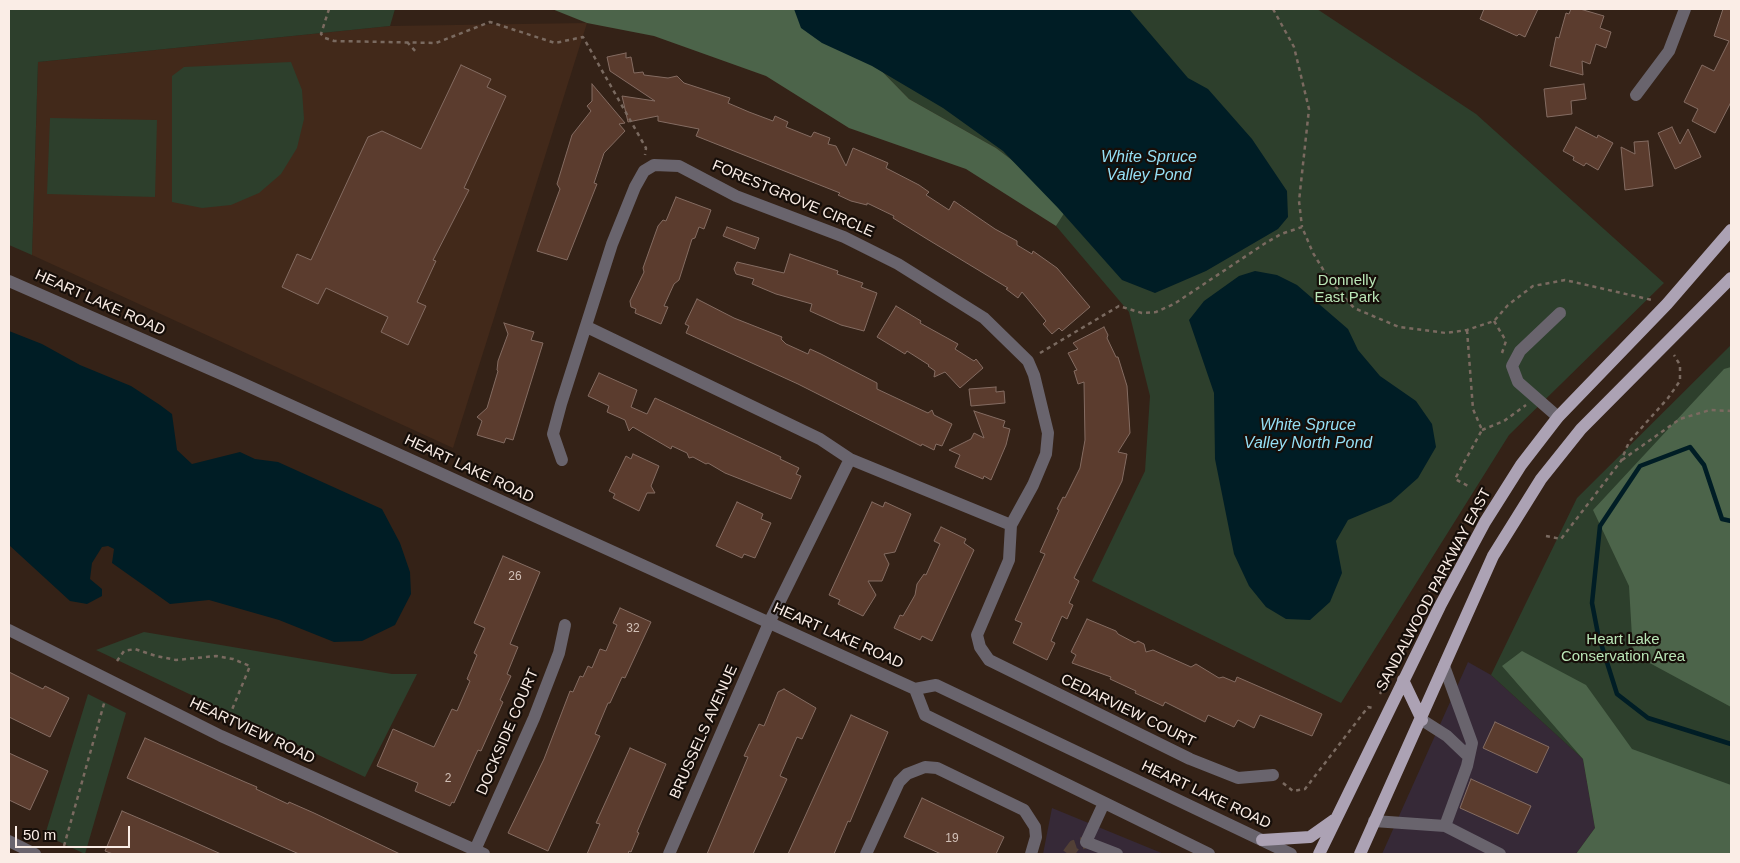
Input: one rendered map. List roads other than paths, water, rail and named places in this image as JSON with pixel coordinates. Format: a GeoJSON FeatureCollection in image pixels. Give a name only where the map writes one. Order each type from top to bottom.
{"type":"FeatureCollection","features":[{"type":"Feature","properties":{"kind":"main road","name":"SANDALWOOD PARKWAY EAST"},"geometry":{"type":"LineString","coordinates":[[1319,854],[1403,680],[1485,522],[1521,466],[1558,417],[1667,304],[1731,230]]}},
{"type":"Feature","properties":{"kind":"main road"},"geometry":{"type":"LineString","coordinates":[[1360,854],[1422,720],[1493,556],[1541,479],[1581,430],[1668,344],[1731,278]]}},
{"type":"Feature","properties":{"kind":"main road"},"geometry":{"type":"LineString","coordinates":[[1403,680],[1422,720]]}},
{"type":"Feature","properties":{"kind":"main road"},"geometry":{"type":"LineString","coordinates":[[1262,840],[1310,837],[1334,820]]}},
{"type":"Feature","properties":{"kind":"street"},"geometry":{"type":"LineString","coordinates":[[1636,95],[1669,52],[1686,9]]}},
{"type":"Feature","properties":{"kind":"street","name":"FORESTGROVE CIRCLE"},"geometry":{"type":"LineString","coordinates":[[587,327],[612,244],[635,187],[644,171],[654,165],[679,166],[736,196],[844,237],[898,264],[984,318],[1028,361],[1042,404],[1048,433],[1046,454],[1033,485],[1011,525],[1009,560],[977,635],[980,647]]}},
{"type":"Feature","properties":{"kind":"street","name":"HEART LAKE ROAD"},"geometry":{"type":"LineString","coordinates":[[9,281],[236,380],[915,689],[936,686],[1291,854]]}},
{"type":"Feature","properties":{"kind":"street"},"geometry":{"type":"LineString","coordinates":[[1558,417],[1518,382],[1512,366],[1520,351],[1560,313]]}},
{"type":"Feature","properties":{"kind":"street"},"geometry":{"type":"LineString","coordinates":[[562,460],[553,434],[587,327],[820,438],[850,459],[1011,525]]}},
{"type":"Feature","properties":{"kind":"street","name":"BRUSSELS AVENUE"},"geometry":{"type":"LineString","coordinates":[[669,854],[769,623],[850,459]]}},
{"type":"Feature","properties":{"kind":"street","name":"DOCKSIDE COURT"},"geometry":{"type":"LineString","coordinates":[[479,852],[559,653],[565,625]]}},
{"type":"Feature","properties":{"kind":"street","name":"HEARTVIEW ROAD"},"geometry":{"type":"LineString","coordinates":[[9,630],[221,736],[479,852]]}},
{"type":"Feature","properties":{"kind":"street","name":"CEDARVIEW COURT"},"geometry":{"type":"LineString","coordinates":[[980,647],[989,660],[1190,760],[1238,778],[1274,775]]}},
{"type":"Feature","properties":{"kind":"street"},"geometry":{"type":"LineString","coordinates":[[1444,666],[1472,743],[1467,766],[1445,826]]}},
{"type":"Feature","properties":{"kind":"street"},"geometry":{"type":"LineString","coordinates":[[915,689],[925,715],[1104,803],[1192,850],[1209,854]]}},
{"type":"Feature","properties":{"kind":"street"},"geometry":{"type":"LineString","coordinates":[[1422,720],[1447,736],[1468,756]]}},
{"type":"Feature","properties":{"kind":"street"},"geometry":{"type":"LineString","coordinates":[[866,854],[899,782],[907,774],[925,767],[937,768],[1024,810],[1035,827],[1036,837],[1031,854]]}},
{"type":"Feature","properties":{"kind":"street"},"geometry":{"type":"LineString","coordinates":[[1104,803],[1086,842],[1112,853]]}},
{"type":"Feature","properties":{"kind":"street"},"geometry":{"type":"LineString","coordinates":[[1374,821],[1445,826],[1500,854]]}},
{"type":"Feature","properties":{"kind":"street"},"geometry":{"type":"LineString","coordinates":[[9,841],[36,854]]}},
{"type":"Feature","properties":{"kind":"water","name":"White Spruce Valley Pond"},"geometry":{"type":"Polygon","coordinates":[[[794,9],[1129,9],[1188,78],[1208,89],[1252,139],[1287,191],[1288,217],[1278,229],[1206,271],[1155,293],[1122,280],[1058,208],[1003,151],[943,108],[872,66],[822,43],[801,28],[794,9]]]}},
{"type":"Feature","properties":{"kind":"water","name":"White Spruce Valley North Pond"},"geometry":{"type":"Polygon","coordinates":[[[1255,271],[1277,275],[1297,285],[1348,329],[1358,350],[1380,376],[1416,401],[1432,424],[1436,447],[1418,478],[1391,502],[1348,520],[1336,541],[1342,573],[1330,602],[1310,620],[1286,619],[1266,607],[1249,586],[1234,554],[1215,459],[1214,393],[1189,320],[1204,301],[1239,276],[1255,271]]]}},
{"type":"Feature","properties":{"kind":"water"},"geometry":{"type":"Polygon","coordinates":[[[9,331],[42,344],[80,365],[131,386],[160,405],[172,414],[177,450],[192,464],[240,452],[255,459],[278,462],[382,509],[400,543],[410,572],[411,594],[395,625],[362,641],[334,642],[279,620],[209,600],[170,604],[112,563],[114,549],[108,546],[102,547],[92,563],[90,579],[102,589],[102,596],[87,604],[70,601],[9,545],[9,331]]]}},
{"type":"Feature","properties":{"kind":"waterway"},"geometry":{"type":"LineString","coordinates":[[1731,521],[1722,519],[1704,465],[1690,447],[1640,466],[1600,526],[1592,603],[1598,634],[1617,694],[1648,718],[1731,744]]}},
{"type":"Feature","properties":{"kind":"tunnel"},"geometry":{"type":"LineString","coordinates":[[1068,854],[1074,846],[1086,842]]}},
{"type":"Feature","properties":{"kind":"park label","name":"Donnelly East Park"},"geometry":{"type":"Point","coordinates":[1347,290]}},
{"type":"Feature","properties":{"kind":"park label","name":"Heart Lake Conservation Area"},"geometry":{"type":"Point","coordinates":[1623,648]}}]}
